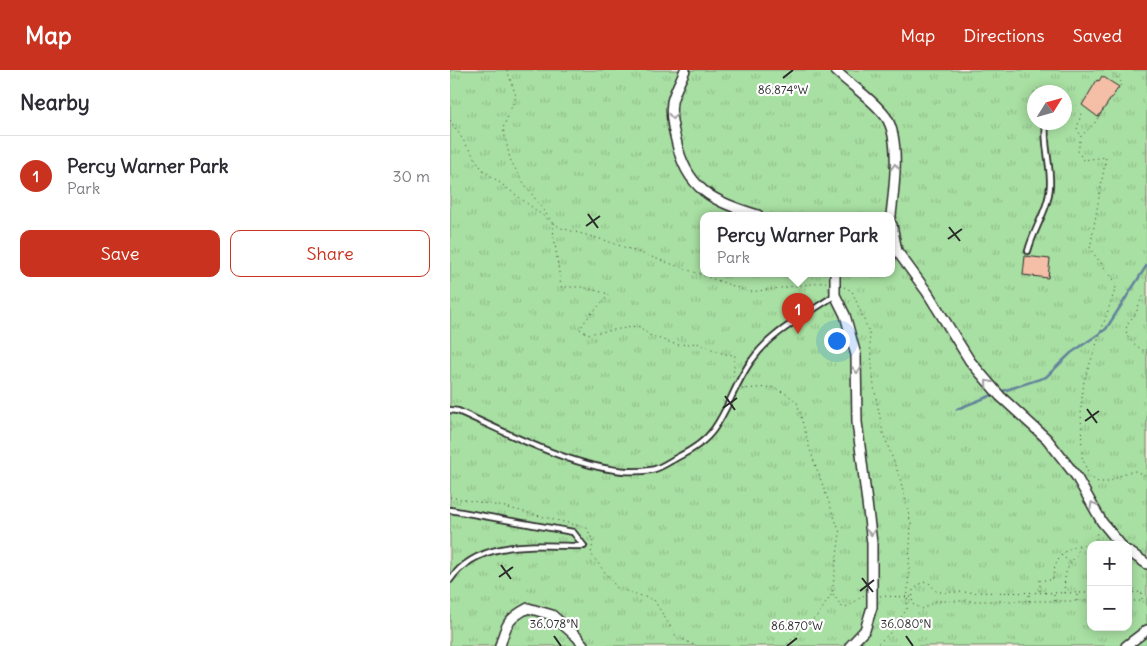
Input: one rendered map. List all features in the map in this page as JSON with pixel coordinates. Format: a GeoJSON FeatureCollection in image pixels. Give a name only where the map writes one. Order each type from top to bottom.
{"type":"FeatureCollection","features":[{"type":"Feature","properties":{"kind":"street"},"geometry":{"type":"LineString","coordinates":[[685,70],[672,102],[673,129],[680,161],[692,181],[725,206],[747,212]]}},
{"type":"Feature","properties":{"kind":"street"},"geometry":{"type":"LineString","coordinates":[[835,70],[868,98],[887,118],[892,138],[896,171],[891,212]]}},
{"type":"Feature","properties":{"kind":"street"},"geometry":{"type":"LineString","coordinates":[[895,241],[897,251],[927,292],[970,361],[1000,396],[1047,439],[1076,476],[1099,516],[1118,541]]}},
{"type":"Feature","properties":{"kind":"street"},"geometry":{"type":"LineString","coordinates":[[835,277],[835,295],[845,315],[856,355],[857,422],[872,543],[872,607],[865,630],[850,646]]}},
{"type":"Feature","properties":{"kind":"street"},"geometry":{"type":"LineString","coordinates":[[1132,554],[1147,564]]}},
{"type":"Feature","properties":{"kind":"street"},"geometry":{"type":"LineString","coordinates":[[500,646],[507,623],[514,615],[528,608],[552,615],[577,637],[584,646]]}},
{"type":"Feature","properties":{"kind":"street"},"geometry":{"type":"LineString","coordinates":[[1126,646],[1147,630]]}},
{"type":"Feature","properties":{"kind":"lane"},"geometry":{"type":"LineString","coordinates":[[1028,251],[1032,235],[1046,207],[1050,185],[1045,130]]}},
{"type":"Feature","properties":{"kind":"lane"},"geometry":{"type":"LineString","coordinates":[[450,410],[458,411],[556,455],[588,464],[627,471],[652,470],[685,454],[704,440],[715,428],[751,360],[770,340],[835,295]]}},
{"type":"Feature","properties":{"kind":"lane"},"geometry":{"type":"LineString","coordinates":[[450,510],[572,532],[584,546],[507,546],[460,565],[450,580]]}},
{"type":"Feature","properties":{"kind":"path"},"geometry":{"type":"LineString","coordinates":[[506,70],[516,96],[503,128],[510,159],[520,179],[552,222],[561,287],[582,287],[609,294],[585,320],[580,329],[587,334],[639,326],[649,335],[677,345],[697,343],[724,354],[735,355],[732,376],[738,386],[742,389],[771,388],[785,393],[797,402],[810,450],[840,533],[832,594],[818,615],[785,646]]}},
{"type":"Feature","properties":{"kind":"path"},"geometry":{"type":"LineString","coordinates":[[1110,70],[1122,82],[1094,124],[1081,136],[1078,151],[1082,160],[1104,156],[1107,161],[1090,249],[1117,284],[1084,381],[1081,406],[1082,457],[1086,470],[1094,480],[1102,483],[1135,471],[1147,476]]}},
{"type":"Feature","properties":{"kind":"path"},"geometry":{"type":"LineString","coordinates":[[1076,105],[1080,114],[1077,128],[1081,136]]}},
{"type":"Feature","properties":{"kind":"path"},"geometry":{"type":"LineString","coordinates":[[450,120],[482,169],[560,228],[604,240],[700,274]]}},
{"type":"Feature","properties":{"kind":"path"},"geometry":{"type":"LineString","coordinates":[[708,277],[750,292],[835,277],[852,290],[864,314],[869,332],[874,387],[883,433],[900,478],[911,524],[907,609],[889,634],[875,646]]}},
{"type":"Feature","properties":{"kind":"path"},"geometry":{"type":"LineString","coordinates":[[1147,293],[1137,304],[1136,313],[1127,326],[1126,332],[1128,338],[1147,353]]}},
{"type":"Feature","properties":{"kind":"path"},"geometry":{"type":"LineString","coordinates":[[450,497],[505,507],[587,528],[593,542],[591,554],[617,588],[654,600],[676,636],[696,646]]}},
{"type":"Feature","properties":{"kind":"path"},"geometry":{"type":"LineString","coordinates":[[1040,593],[1040,580],[1053,580],[1056,564],[1061,555],[1080,545],[1094,542],[1099,516]]}},
{"type":"Feature","properties":{"kind":"path"},"geometry":{"type":"LineString","coordinates":[[1064,593],[1065,574],[1070,563],[1078,554],[1080,545]]}},
{"type":"Feature","properties":{"kind":"path"},"geometry":{"type":"LineString","coordinates":[[1061,555],[1070,563]]}},
{"type":"Feature","properties":{"kind":"path"},"geometry":{"type":"LineString","coordinates":[[1087,593],[937,592],[929,583],[923,582],[912,590],[912,604],[923,609],[936,601],[1087,601]]}},
{"type":"Feature","properties":{"kind":"path"},"geometry":{"type":"LineString","coordinates":[[1132,592],[1142,592],[1142,601],[1132,601]]}},
{"type":"Feature","properties":{"kind":"path"},"geometry":{"type":"LineString","coordinates":[[1029,601],[1030,593]]}},
{"type":"Feature","properties":{"kind":"path"},"geometry":{"type":"LineString","coordinates":[[1054,593],[1054,601]]}},
{"type":"Feature","properties":{"kind":"path"},"geometry":{"type":"LineString","coordinates":[[1077,593],[1077,601]]}},
{"type":"Feature","properties":{"kind":"path"},"geometry":{"type":"LineString","coordinates":[[832,594],[842,606],[849,606],[862,595],[912,597]]}},
{"type":"Feature","properties":{"kind":"path"},"geometry":{"type":"LineString","coordinates":[[1142,597],[1147,597]]}},
{"type":"Feature","properties":{"kind":"green space"},"geometry":{"type":"Polygon","coordinates":[[[450,70],[1147,70],[1147,646],[450,646],[450,70]]]}},
{"type":"Feature","properties":{"kind":"building"},"geometry":{"type":"Polygon","coordinates":[[[1102,76],[1119,87],[1098,117],[1082,105],[1097,80],[1099,81],[1102,76]]]}},
{"type":"Feature","properties":{"kind":"building"},"geometry":{"type":"Polygon","coordinates":[[[1025,256],[1050,259],[1048,278],[1023,275],[1025,256]]]}},
{"type":"Feature","properties":{"kind":"waterway"},"geometry":{"type":"LineString","coordinates":[[1000,392],[1046,377],[1071,353],[1106,329],[1147,265]]}},
{"type":"Feature","properties":{"kind":"waterway"},"geometry":{"type":"LineString","coordinates":[[957,409],[995,394]]}},
{"type":"Feature","properties":{"kind":"place","name":"Percy Warner Park"},"geometry":{"type":"Point","coordinates":[798,334]}}]}
